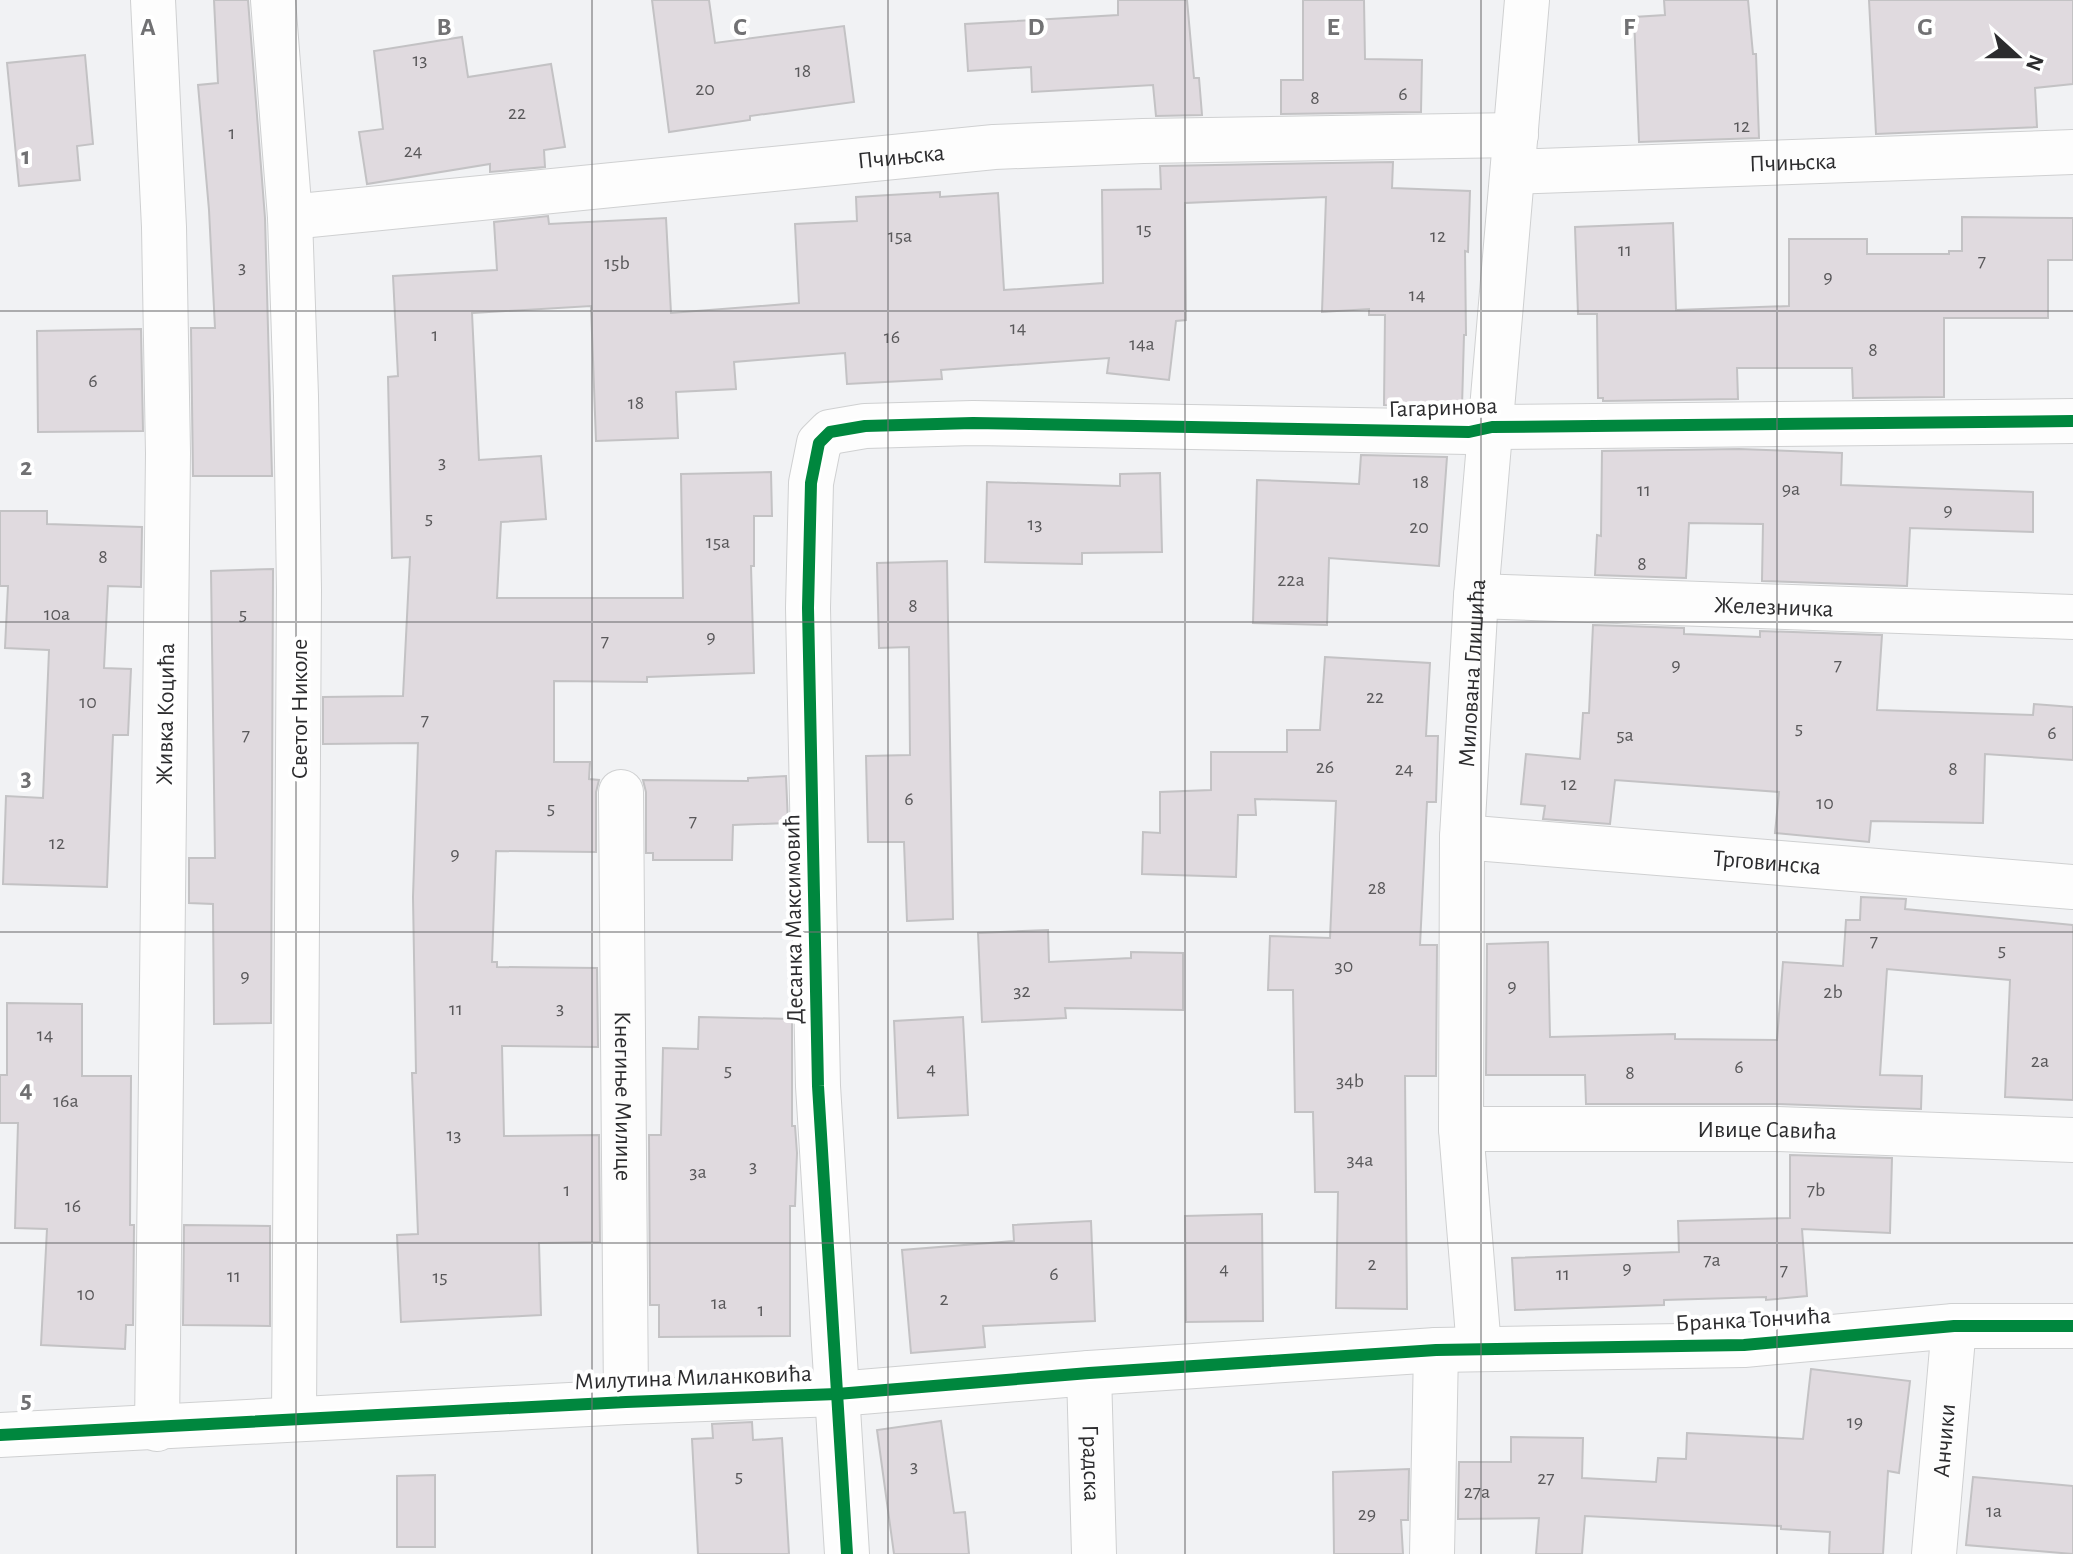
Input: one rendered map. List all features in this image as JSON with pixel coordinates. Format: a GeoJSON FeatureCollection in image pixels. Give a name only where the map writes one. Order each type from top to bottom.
{"type":"FeatureCollection","features":[{"type":"Feature","properties":{"kind":"street","name":"Живка Коцића"},"geometry":{"type":"LineString","coordinates":[[153,0],[164,227],[168,453],[157,1429]]}},
{"type":"Feature","properties":{"kind":"street","name":"Светог Николе"},"geometry":{"type":"LineString","coordinates":[[273,0],[290,217],[299,590],[294,1419]]}},
{"type":"Feature","properties":{"kind":"street","name":"Милована Глишића"},"geometry":{"type":"LineString","coordinates":[[1479,1348],[1461,1129],[1462,837],[1476,596],[1527,0]]}},
{"type":"Feature","properties":{"kind":"street","name":"Пчињска"},"geometry":{"type":"LineString","coordinates":[[290,217],[994,147],[1143,141],[1514,153],[2073,152]]}},
{"type":"Feature","properties":{"kind":"street","name":"Гагаринова"},"geometry":{"type":"LineString","coordinates":[[819,443],[830,432],[865,426],[973,423],[1469,432],[1492,427],[2073,421]]}},
{"type":"Feature","properties":{"kind":"street","name":"Десанка Максимовић"},"geometry":{"type":"LineString","coordinates":[[819,443],[811,483],[808,608],[818,1086],[847,1554]]}},
{"type":"Feature","properties":{"kind":"street","name":"Железничка"},"geometry":{"type":"LineString","coordinates":[[1476,596],[2073,617]]}},
{"type":"Feature","properties":{"kind":"street","name":"Кнегиње Милице"},"geometry":{"type":"LineString","coordinates":[[621,792],[626,1402]]}},
{"type":"Feature","properties":{"kind":"street","name":"Трговинска"},"geometry":{"type":"LineString","coordinates":[[1462,837],[2073,887]]}},
{"type":"Feature","properties":{"kind":"street","name":"Ивице Савића"},"geometry":{"type":"LineString","coordinates":[[1461,1129],[1776,1129],[2073,1140]]}},
{"type":"Feature","properties":{"kind":"street","name":"Бранка Тончића"},"geometry":{"type":"LineString","coordinates":[[1436,1350],[1744,1345],[1954,1326],[2073,1326]]}},
{"type":"Feature","properties":{"kind":"street","name":"Анчики"},"geometry":{"type":"LineString","coordinates":[[1934,1554],[1954,1326]]}},
{"type":"Feature","properties":{"kind":"street","name":"Милутина Миланковића"},"geometry":{"type":"LineString","coordinates":[[0,1435],[837,1394],[1089,1373],[1436,1350]]}},
{"type":"Feature","properties":{"kind":"street"},"geometry":{"type":"LineString","coordinates":[[1432,1554],[1436,1350]]}},
{"type":"Feature","properties":{"kind":"street","name":"Градска"},"geometry":{"type":"LineString","coordinates":[[1089,1373],[1094,1554]]}},
{"type":"Feature","properties":{"kind":"building"},"geometry":{"type":"Polygon","coordinates":[[[214,0],[248,0],[265,218],[272,476],[193,476],[191,328],[215,328],[198,85],[218,83],[214,0]]]}},
{"type":"Feature","properties":{"kind":"building"},"geometry":{"type":"Polygon","coordinates":[[[652,0],[709,0],[715,43],[844,26],[854,102],[750,116],[750,120],[669,132],[652,0]]]}},
{"type":"Feature","properties":{"kind":"building"},"geometry":{"type":"Polygon","coordinates":[[[1118,0],[1187,0],[1194,78],[1199,78],[1202,115],[1156,116],[1153,85],[1032,92],[1031,67],[968,71],[965,24],[1118,15],[1118,0]]]}},
{"type":"Feature","properties":{"kind":"building"},"geometry":{"type":"Polygon","coordinates":[[[1303,0],[1364,0],[1365,59],[1422,60],[1421,112],[1281,114],[1281,80],[1303,80],[1303,0]]]}},
{"type":"Feature","properties":{"kind":"building"},"geometry":{"type":"Polygon","coordinates":[[[1664,0],[1748,0],[1753,54],[1756,54],[1759,138],[1639,142],[1634,17],[1665,15],[1664,0]]]}},
{"type":"Feature","properties":{"kind":"building"},"geometry":{"type":"Polygon","coordinates":[[[1869,0],[2073,0],[2073,84],[2035,88],[2037,127],[1876,134],[1869,0]]]}},
{"type":"Feature","properties":{"kind":"building"},"geometry":{"type":"Polygon","coordinates":[[[462,37],[468,77],[551,64],[565,147],[544,150],[545,167],[490,172],[490,164],[367,184],[359,132],[383,129],[374,51],[462,37]]]}},
{"type":"Feature","properties":{"kind":"building"},"geometry":{"type":"Polygon","coordinates":[[[85,55],[93,144],[77,146],[80,180],[19,186],[7,63],[85,55]]]}},
{"type":"Feature","properties":{"kind":"building"},"geometry":{"type":"Polygon","coordinates":[[[1393,162],[1392,188],[1470,191],[1468,252],[1465,251],[1466,335],[1462,407],[1384,405],[1385,315],[1369,315],[1369,309],[1322,312],[1326,197],[1185,203],[1186,320],[1176,321],[1169,380],[1107,373],[1109,358],[941,370],[942,379],[847,384],[845,353],[734,362],[736,389],[676,392],[678,438],[596,441],[591,306],[472,313],[479,460],[541,456],[546,519],[501,522],[497,598],[683,598],[681,474],[771,472],[772,516],[754,516],[754,566],[751,566],[754,673],[647,677],[647,682],[554,681],[554,762],[590,762],[589,779],[599,780],[596,792],[596,852],[496,851],[492,962],[497,962],[497,967],[597,968],[598,1047],[502,1046],[504,1136],[599,1135],[600,1242],[539,1243],[541,1315],[401,1322],[397,1235],[418,1234],[412,1073],[416,1073],[413,897],[418,743],[323,744],[323,697],[403,696],[410,557],[392,558],[388,377],[398,376],[393,276],[497,270],[494,222],[548,216],[549,224],[666,218],[671,313],[799,303],[795,224],[857,221],[856,197],[940,192],[940,197],[998,193],[1004,290],[1103,283],[1102,190],[1161,189],[1160,166],[1393,162]]]}},
{"type":"Feature","properties":{"kind":"building"},"geometry":{"type":"Polygon","coordinates":[[[1962,217],[2073,218],[2073,260],[2048,260],[2048,318],[1944,318],[1944,397],[1853,398],[1852,368],[1737,368],[1738,399],[1603,401],[1603,398],[1598,398],[1597,314],[1578,314],[1575,227],[1673,223],[1676,310],[1789,306],[1789,239],[1867,239],[1867,254],[1949,254],[1949,251],[1962,251],[1962,217]]]}},
{"type":"Feature","properties":{"kind":"building"},"geometry":{"type":"Polygon","coordinates":[[[141,329],[143,431],[38,432],[37,331],[141,329]]]}},
{"type":"Feature","properties":{"kind":"building"},"geometry":{"type":"Polygon","coordinates":[[[1739,449],[1842,453],[1841,485],[2033,492],[2033,532],[1910,528],[1907,586],[1762,581],[1763,524],[1689,523],[1686,578],[1595,575],[1597,535],[1601,536],[1602,451],[1739,449]]]}},
{"type":"Feature","properties":{"kind":"building"},"geometry":{"type":"Polygon","coordinates":[[[1361,455],[1447,457],[1439,566],[1329,558],[1327,625],[1253,623],[1257,480],[1359,484],[1361,455]]]}},
{"type":"Feature","properties":{"kind":"building"},"geometry":{"type":"Polygon","coordinates":[[[1160,473],[1162,552],[1082,553],[1082,564],[985,562],[987,482],[1120,486],[1120,474],[1160,473]]]}},
{"type":"Feature","properties":{"kind":"building"},"geometry":{"type":"Polygon","coordinates":[[[0,511],[47,511],[47,524],[142,527],[141,587],[108,586],[104,668],[131,669],[128,735],[113,735],[107,887],[3,884],[6,796],[43,798],[49,650],[5,648],[8,586],[0,586],[0,511]]]}},
{"type":"Feature","properties":{"kind":"building"},"geometry":{"type":"Polygon","coordinates":[[[947,561],[953,919],[907,921],[904,842],[868,842],[866,756],[910,755],[909,647],[879,648],[877,563],[947,561]]]}},
{"type":"Feature","properties":{"kind":"building"},"geometry":{"type":"Polygon","coordinates":[[[273,569],[271,1023],[214,1024],[213,904],[189,903],[189,858],[215,858],[211,571],[273,569]]]}},
{"type":"Feature","properties":{"kind":"building"},"geometry":{"type":"Polygon","coordinates":[[[1593,625],[1684,628],[1684,634],[1760,637],[1760,631],[1882,635],[1877,710],[2033,715],[2034,704],[2073,707],[2073,760],[1985,754],[1983,823],[1871,821],[1869,842],[1775,833],[1779,792],[1615,780],[1610,824],[1543,819],[1545,806],[1521,804],[1526,754],[1580,759],[1583,713],[1589,713],[1593,625]]]}},
{"type":"Feature","properties":{"kind":"building"},"geometry":{"type":"Polygon","coordinates":[[[1325,657],[1430,663],[1426,736],[1438,736],[1436,802],[1427,802],[1420,945],[1437,945],[1436,1076],[1405,1076],[1407,1309],[1336,1308],[1338,1192],[1315,1192],[1313,1112],[1295,1112],[1293,990],[1268,990],[1270,936],[1330,938],[1336,801],[1255,799],[1256,815],[1238,815],[1236,877],[1142,874],[1143,832],[1160,833],[1160,792],[1211,790],[1211,752],[1287,752],[1287,730],[1320,730],[1325,657]]]}},
{"type":"Feature","properties":{"kind":"building"},"geometry":{"type":"Polygon","coordinates":[[[786,776],[788,823],[733,825],[732,860],[653,860],[653,853],[646,853],[646,792],[643,780],[748,781],[748,778],[786,776]]]}},
{"type":"Feature","properties":{"kind":"building"},"geometry":{"type":"Polygon","coordinates":[[[1861,897],[1906,899],[1905,909],[2073,925],[2073,1100],[2005,1097],[2010,980],[1887,969],[1880,1075],[1922,1076],[1921,1109],[1776,1104],[1586,1104],[1585,1075],[1486,1075],[1487,944],[1548,942],[1550,1037],[1675,1034],[1675,1039],[1777,1040],[1783,962],[1843,966],[1846,920],[1860,920],[1861,897]]]}},
{"type":"Feature","properties":{"kind":"building"},"geometry":{"type":"Polygon","coordinates":[[[1048,930],[1049,962],[1131,958],[1131,952],[1183,953],[1183,1010],[1065,1008],[1066,1018],[982,1022],[978,933],[1048,930]]]}},
{"type":"Feature","properties":{"kind":"building"},"geometry":{"type":"Polygon","coordinates":[[[7,1003],[82,1004],[82,1076],[131,1076],[133,1325],[126,1325],[125,1349],[41,1345],[47,1229],[15,1228],[18,1123],[0,1123],[0,1075],[7,1075],[7,1003]]]}},
{"type":"Feature","properties":{"kind":"building"},"geometry":{"type":"Polygon","coordinates":[[[699,1017],[792,1019],[792,1126],[795,1126],[797,1153],[795,1206],[790,1206],[790,1336],[659,1337],[659,1305],[650,1305],[649,1135],[661,1135],[663,1048],[698,1049],[699,1017]]]}},
{"type":"Feature","properties":{"kind":"building"},"geometry":{"type":"Polygon","coordinates":[[[963,1017],[968,1115],[898,1118],[894,1021],[963,1017]]]}},
{"type":"Feature","properties":{"kind":"building"},"geometry":{"type":"Polygon","coordinates":[[[1790,1155],[1892,1158],[1890,1233],[1802,1229],[1807,1296],[1766,1300],[1766,1297],[1664,1300],[1664,1305],[1515,1310],[1512,1258],[1679,1252],[1678,1221],[1790,1218],[1790,1155]]]}},
{"type":"Feature","properties":{"kind":"building"},"geometry":{"type":"Polygon","coordinates":[[[1262,1214],[1263,1321],[1186,1322],[1185,1216],[1262,1214]]]}},
{"type":"Feature","properties":{"kind":"building"},"geometry":{"type":"Polygon","coordinates":[[[1091,1221],[1095,1321],[983,1326],[985,1347],[911,1353],[902,1250],[1014,1241],[1013,1225],[1091,1221]]]}},
{"type":"Feature","properties":{"kind":"building"},"geometry":{"type":"Polygon","coordinates":[[[184,1225],[270,1226],[270,1326],[183,1325],[184,1225]]]}},
{"type":"Feature","properties":{"kind":"building"},"geometry":{"type":"Polygon","coordinates":[[[1811,1369],[1910,1381],[1899,1473],[1888,1471],[1883,1554],[1829,1554],[1830,1532],[1781,1529],[1781,1526],[1585,1516],[1582,1554],[1536,1554],[1539,1518],[1458,1519],[1459,1462],[1511,1462],[1511,1437],[1583,1438],[1582,1478],[1656,1482],[1658,1458],[1686,1459],[1687,1433],[1803,1439],[1811,1369]]]}},
{"type":"Feature","properties":{"kind":"building"},"geometry":{"type":"Polygon","coordinates":[[[941,1421],[954,1513],[965,1512],[969,1554],[894,1554],[877,1430],[941,1421]]]}},
{"type":"Feature","properties":{"kind":"building"},"geometry":{"type":"Polygon","coordinates":[[[752,1422],[753,1440],[782,1438],[789,1554],[698,1554],[692,1439],[713,1438],[712,1424],[752,1422]]]}},
{"type":"Feature","properties":{"kind":"building"},"geometry":{"type":"Polygon","coordinates":[[[1409,1469],[1408,1520],[1401,1520],[1403,1554],[1334,1554],[1333,1472],[1409,1469]]]}},
{"type":"Feature","properties":{"kind":"building"},"geometry":{"type":"Polygon","coordinates":[[[435,1475],[435,1547],[397,1547],[397,1476],[435,1475]]]}},
{"type":"Feature","properties":{"kind":"building"},"geometry":{"type":"Polygon","coordinates":[[[1973,1477],[2073,1486],[2073,1554],[1966,1545],[1973,1477]]]}},
{"type":"Feature","properties":{"kind":"cycle path"},"geometry":{"type":"LineString","coordinates":[[847,1554],[818,1086],[808,608],[811,483],[819,443],[830,432],[865,426],[973,423],[1469,432],[1492,427],[2073,421]]}},
{"type":"Feature","properties":{"kind":"cycle path"},"geometry":{"type":"LineString","coordinates":[[0,1435],[837,1394],[1089,1373],[1436,1350],[1744,1345],[1954,1326],[2073,1326]]}}]}
